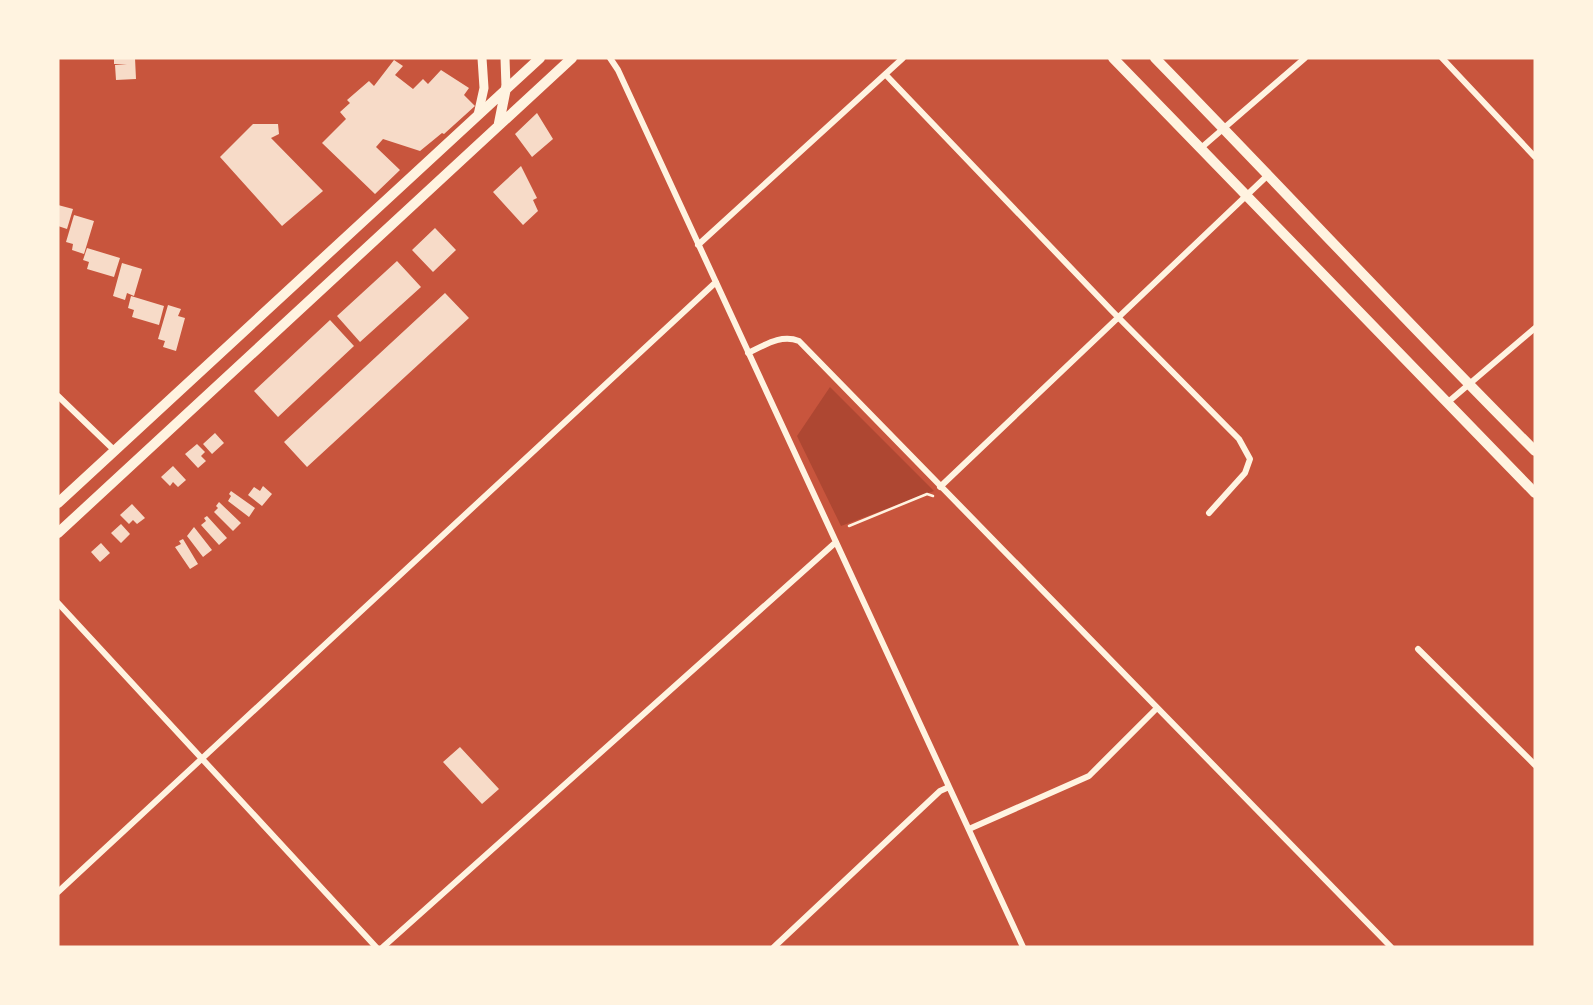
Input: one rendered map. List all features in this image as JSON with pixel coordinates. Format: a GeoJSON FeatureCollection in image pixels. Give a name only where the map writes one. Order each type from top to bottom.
{"type":"FeatureCollection","features":[{"type":"Feature","properties":{"kind":"highway"},"geometry":{"type":"LineString","coordinates":[[58,503],[540,58]]}},
{"type":"Feature","properties":{"kind":"highway"},"geometry":{"type":"LineString","coordinates":[[58,533],[572,58]]}},
{"type":"Feature","properties":{"kind":"highway"},"geometry":{"type":"LineString","coordinates":[[1113,58],[1535,493]]}},
{"type":"Feature","properties":{"kind":"highway"},"geometry":{"type":"LineString","coordinates":[[1155,58],[1535,451]]}},
{"type":"Feature","properties":{"kind":"highway"},"geometry":{"type":"LineString","coordinates":[[498,126],[506,87]]}},
{"type":"Feature","properties":{"kind":"main road"},"geometry":{"type":"LineString","coordinates":[[478,115],[484,88],[482,58]]}},
{"type":"Feature","properties":{"kind":"main road"},"geometry":{"type":"LineString","coordinates":[[505,58],[506,87]]}},
{"type":"Feature","properties":{"kind":"street"},"geometry":{"type":"LineString","coordinates":[[698,245],[903,58]]}},
{"type":"Feature","properties":{"kind":"street"},"geometry":{"type":"LineString","coordinates":[[1201,148],[1305,58]]}},
{"type":"Feature","properties":{"kind":"street"},"geometry":{"type":"LineString","coordinates":[[1442,58],[1535,157]]}},
{"type":"Feature","properties":{"kind":"street"},"geometry":{"type":"LineString","coordinates":[[611,59],[1023,947]]}},
{"type":"Feature","properties":{"kind":"street"},"geometry":{"type":"LineString","coordinates":[[886,75],[1239,439],[1250,459],[1245,473],[1209,513]]}},
{"type":"Feature","properties":{"kind":"street"},"geometry":{"type":"LineString","coordinates":[[940,487],[1269,174]]}},
{"type":"Feature","properties":{"kind":"street"},"geometry":{"type":"LineString","coordinates":[[58,892],[716,282]]}},
{"type":"Feature","properties":{"kind":"street"},"geometry":{"type":"LineString","coordinates":[[1447,403],[1535,328]]}},
{"type":"Feature","properties":{"kind":"street"},"geometry":{"type":"LineString","coordinates":[[748,353],[789,337],[799,341],[1391,947]]}},
{"type":"Feature","properties":{"kind":"street"},"geometry":{"type":"LineString","coordinates":[[60,398],[114,450]]}},
{"type":"Feature","properties":{"kind":"street"},"geometry":{"type":"LineString","coordinates":[[383,947],[836,542]]}},
{"type":"Feature","properties":{"kind":"street"},"geometry":{"type":"LineString","coordinates":[[58,603],[376,947]]}},
{"type":"Feature","properties":{"kind":"street"},"geometry":{"type":"LineString","coordinates":[[1418,649],[1535,765]]}},
{"type":"Feature","properties":{"kind":"street"},"geometry":{"type":"LineString","coordinates":[[969,829],[1089,776],[1157,708]]}},
{"type":"Feature","properties":{"kind":"street"},"geometry":{"type":"LineString","coordinates":[[774,947],[936,794],[949,787]]}},
{"type":"Feature","properties":{"kind":"path"},"geometry":{"type":"LineString","coordinates":[[849,526],[927,494],[934,496]]}},
{"type":"Feature","properties":{"kind":"shaded area"},"geometry":{"type":"Polygon","coordinates":[[[830,387],[934,491],[841,526],[797,436],[830,387]]]}},
{"type":"Feature","properties":{"kind":"building"},"geometry":{"type":"Polygon","coordinates":[[[114,58],[135,58],[136,79],[116,80],[115,65],[127,64],[114,64],[114,58]]]}},
{"type":"Feature","properties":{"kind":"building"},"geometry":{"type":"Polygon","coordinates":[[[394,60],[403,66],[395,75],[413,89],[423,79],[428,84],[441,70],[469,88],[464,95],[475,106],[420,151],[383,139],[376,147],[400,170],[375,194],[322,143],[346,119],[340,112],[350,103],[347,100],[369,81],[374,86],[394,60]]]}},
{"type":"Feature","properties":{"kind":"building"},"geometry":{"type":"Polygon","coordinates":[[[537,113],[553,139],[532,157],[515,134],[537,113]]]}},
{"type":"Feature","properties":{"kind":"building"},"geometry":{"type":"Polygon","coordinates":[[[253,124],[278,124],[279,134],[271,138],[323,191],[282,226],[220,157],[253,124]]]}},
{"type":"Feature","properties":{"kind":"building"},"geometry":{"type":"Polygon","coordinates":[[[521,166],[537,198],[533,200],[538,211],[523,225],[493,192],[521,166]]]}},
{"type":"Feature","properties":{"kind":"building"},"geometry":{"type":"Polygon","coordinates":[[[58,205],[73,209],[67,229],[58,226],[58,205]]]}},
{"type":"Feature","properties":{"kind":"building"},"geometry":{"type":"Polygon","coordinates":[[[74,215],[94,221],[84,254],[72,250],[73,244],[66,242],[74,215]]]}},
{"type":"Feature","properties":{"kind":"building"},"geometry":{"type":"Polygon","coordinates":[[[435,228],[456,250],[433,272],[412,250],[435,228]]]}},
{"type":"Feature","properties":{"kind":"building"},"geometry":{"type":"Polygon","coordinates":[[[87,248],[120,258],[114,277],[87,269],[89,262],[83,260],[87,248]]]}},
{"type":"Feature","properties":{"kind":"building"},"geometry":{"type":"Polygon","coordinates":[[[397,261],[421,287],[360,342],[337,316],[397,261]]]}},
{"type":"Feature","properties":{"kind":"building"},"geometry":{"type":"Polygon","coordinates":[[[122,263],[142,269],[134,296],[127,293],[125,300],[113,296],[122,263]]]}},
{"type":"Feature","properties":{"kind":"building"},"geometry":{"type":"Polygon","coordinates":[[[445,293],[469,318],[307,467],[284,442],[445,293]]]}},
{"type":"Feature","properties":{"kind":"building"},"geometry":{"type":"Polygon","coordinates":[[[131,296],[164,306],[159,325],[132,317],[134,310],[128,308],[131,296]]]}},
{"type":"Feature","properties":{"kind":"building"},"geometry":{"type":"Polygon","coordinates":[[[168,305],[181,309],[178,316],[185,318],[176,351],[163,347],[165,341],[158,339],[168,305]]]}},
{"type":"Feature","properties":{"kind":"building"},"geometry":{"type":"Polygon","coordinates":[[[330,320],[354,346],[278,417],[254,391],[330,320]]]}},
{"type":"Feature","properties":{"kind":"building"},"geometry":{"type":"Polygon","coordinates":[[[215,433],[224,443],[212,454],[203,444],[215,433]]]}},
{"type":"Feature","properties":{"kind":"building"},"geometry":{"type":"Polygon","coordinates":[[[197,444],[205,452],[201,456],[206,461],[198,468],[185,454],[197,444]]]}},
{"type":"Feature","properties":{"kind":"building"},"geometry":{"type":"Polygon","coordinates":[[[173,466],[186,480],[178,487],[173,482],[170,486],[161,477],[173,466]]]}},
{"type":"Feature","properties":{"kind":"building"},"geometry":{"type":"Polygon","coordinates":[[[263,486],[272,494],[262,506],[248,495],[254,487],[260,491],[263,486]]]}},
{"type":"Feature","properties":{"kind":"building"},"geometry":{"type":"Polygon","coordinates":[[[231,491],[255,508],[249,517],[228,501],[231,491]]]}},
{"type":"Feature","properties":{"kind":"building"},"geometry":{"type":"Polygon","coordinates":[[[219,502],[241,523],[233,531],[214,512],[219,502]]]}},
{"type":"Feature","properties":{"kind":"building"},"geometry":{"type":"Polygon","coordinates":[[[132,504],[145,518],[137,524],[133,520],[129,524],[120,515],[132,504]]]}},
{"type":"Feature","properties":{"kind":"building"},"geometry":{"type":"Polygon","coordinates":[[[207,516],[227,538],[219,545],[201,525],[207,516]]]}},
{"type":"Feature","properties":{"kind":"building"},"geometry":{"type":"Polygon","coordinates":[[[121,524],[130,534],[121,543],[111,533],[121,524]]]}},
{"type":"Feature","properties":{"kind":"building"},"geometry":{"type":"Polygon","coordinates":[[[194,527],[212,550],[203,557],[187,536],[194,527]]]}},
{"type":"Feature","properties":{"kind":"building"},"geometry":{"type":"Polygon","coordinates":[[[183,539],[198,564],[190,569],[175,547],[181,544],[179,541],[183,539]]]}},
{"type":"Feature","properties":{"kind":"building"},"geometry":{"type":"Polygon","coordinates":[[[101,543],[110,553],[100,562],[91,552],[101,543]]]}},
{"type":"Feature","properties":{"kind":"building"},"geometry":{"type":"Polygon","coordinates":[[[460,747],[499,789],[482,804],[443,762],[460,747]]]}}]}
